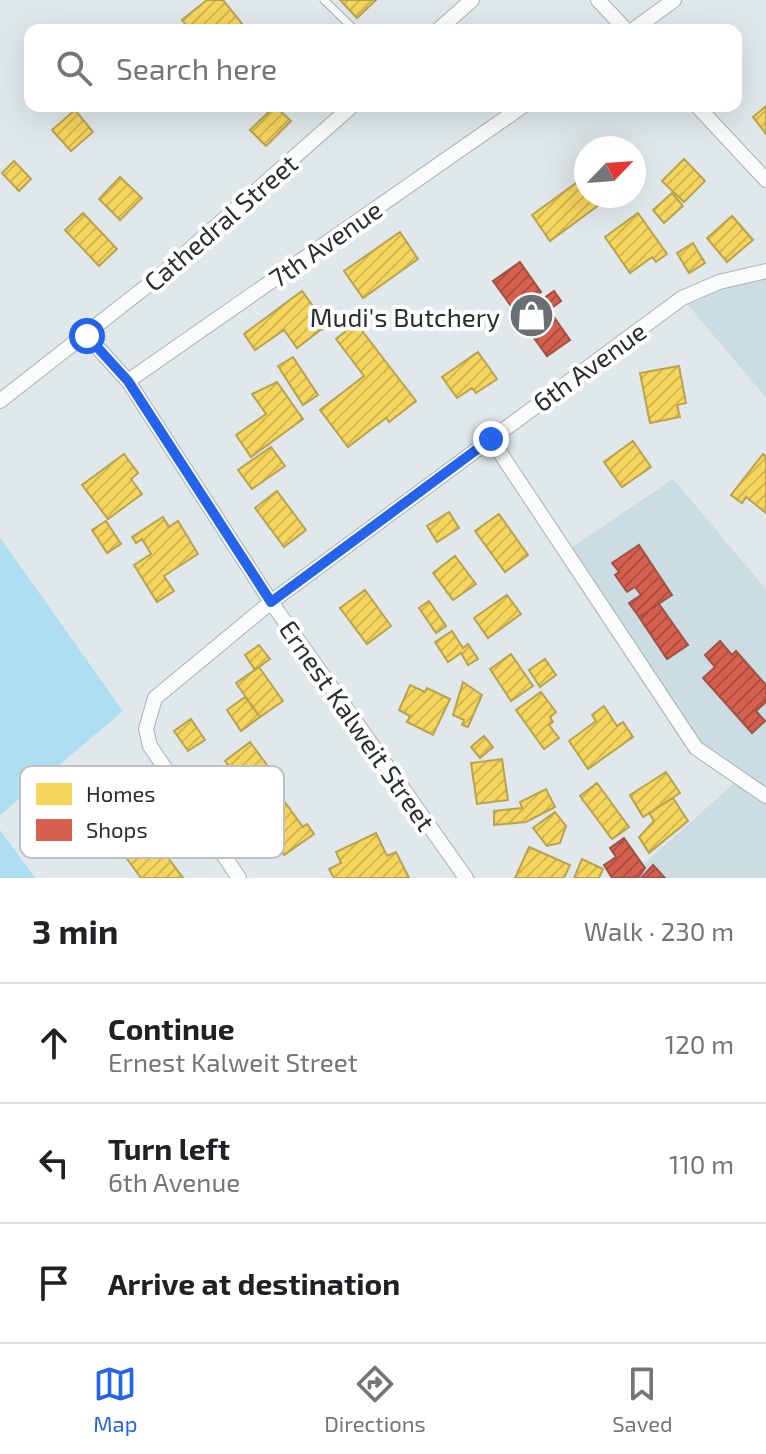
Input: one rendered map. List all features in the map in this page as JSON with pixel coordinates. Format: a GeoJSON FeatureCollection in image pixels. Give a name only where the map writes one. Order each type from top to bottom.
{"type":"FeatureCollection","features":[{"type":"Feature","properties":{"kind":"street"},"geometry":{"type":"LineString","coordinates":[[445,24],[472,0]]}},
{"type":"Feature","properties":{"kind":"street"},"geometry":{"type":"LineString","coordinates":[[598,0],[620,24]]}},
{"type":"Feature","properties":{"kind":"street"},"geometry":{"type":"LineString","coordinates":[[641,24],[674,0]]}},
{"type":"Feature","properties":{"kind":"street","name":"Cathedral Street"},"geometry":{"type":"LineString","coordinates":[[0,401],[87,336],[345,112]]}},
{"type":"Feature","properties":{"kind":"street","name":"7th Avenue"},"geometry":{"type":"LineString","coordinates":[[128,381],[514,112]]}},
{"type":"Feature","properties":{"kind":"street"},"geometry":{"type":"LineString","coordinates":[[703,112],[766,180]]}},
{"type":"Feature","properties":{"kind":"street","name":"6th Avenue"},"geometry":{"type":"LineString","coordinates":[[163,766],[150,746],[146,729],[155,698],[271,602],[682,298],[719,282],[766,271]]}},
{"type":"Feature","properties":{"kind":"street","name":"Ernest Kalweit Street"},"geometry":{"type":"LineString","coordinates":[[87,336],[128,381],[271,602],[466,878]]}},
{"type":"Feature","properties":{"kind":"street"},"geometry":{"type":"LineString","coordinates":[[491,439],[696,748],[766,796]]}},
{"type":"Feature","properties":{"kind":"street","name":"6th Avenue"},"geometry":{"type":"LineString","coordinates":[[226,858],[239,878]]}},
{"type":"Feature","properties":{"kind":"lane"},"geometry":{"type":"LineString","coordinates":[[324,0],[349,24]]}},
{"type":"Feature","properties":{"kind":"shaded area"},"geometry":{"type":"Polygon","coordinates":[[[766,271],[766,398],[682,298],[766,271]]]}},
{"type":"Feature","properties":{"kind":"shaded area"},"geometry":{"type":"Polygon","coordinates":[[[673,479],[766,589],[766,878],[628,878],[739,779],[710,761],[565,552],[673,479]]]}},
{"type":"Feature","properties":{"kind":"shaded area"},"geometry":{"type":"Polygon","coordinates":[[[0,538],[123,711],[58,766],[20,766],[20,798],[0,815],[0,538]]]}},
{"type":"Feature","properties":{"kind":"shaded area"},"geometry":{"type":"Polygon","coordinates":[[[0,830],[35,878],[0,878],[0,830]]]}},
{"type":"Feature","properties":{"kind":"building: Homes"},"geometry":{"type":"Polygon","coordinates":[[[207,0],[223,0],[242,24],[185,24],[182,20],[207,0]]]}},
{"type":"Feature","properties":{"kind":"building: Homes"},"geometry":{"type":"Polygon","coordinates":[[[340,0],[376,0],[357,18],[340,0]]]}},
{"type":"Feature","properties":{"kind":"building: Homes"},"geometry":{"type":"Polygon","coordinates":[[[766,106],[766,134],[753,117],[766,106]]]}},
{"type":"Feature","properties":{"kind":"building: Homes"},"geometry":{"type":"Polygon","coordinates":[[[77,112],[93,132],[71,151],[52,130],[77,112]]]}},
{"type":"Feature","properties":{"kind":"building: Homes"},"geometry":{"type":"Polygon","coordinates":[[[269,112],[281,112],[291,121],[266,146],[250,130],[269,112]]]}},
{"type":"Feature","properties":{"kind":"building: Homes"},"geometry":{"type":"Polygon","coordinates":[[[684,159],[705,181],[684,202],[662,181],[684,159]]]}},
{"type":"Feature","properties":{"kind":"building: Homes"},"geometry":{"type":"Polygon","coordinates":[[[14,161],[31,179],[19,191],[2,173],[14,161]]]}},
{"type":"Feature","properties":{"kind":"building: Homes"},"geometry":{"type":"Polygon","coordinates":[[[120,177],[142,198],[120,220],[99,199],[120,177]]]}},
{"type":"Feature","properties":{"kind":"building: Homes"},"geometry":{"type":"Polygon","coordinates":[[[574,185],[574,208],[595,208],[550,241],[532,215],[574,185]]]}},
{"type":"Feature","properties":{"kind":"building: Homes"},"geometry":{"type":"Polygon","coordinates":[[[672,193],[683,206],[664,223],[653,210],[672,193]]]}},
{"type":"Feature","properties":{"kind":"building: Homes"},"geometry":{"type":"Polygon","coordinates":[[[83,213],[117,249],[99,266],[65,230],[83,213]]]}},
{"type":"Feature","properties":{"kind":"building: Homes"},"geometry":{"type":"Polygon","coordinates":[[[638,213],[667,254],[656,262],[652,257],[630,273],[605,237],[638,213]]]}},
{"type":"Feature","properties":{"kind":"building: Homes"},"geometry":{"type":"Polygon","coordinates":[[[732,216],[753,240],[727,262],[707,238],[732,216]]]}},
{"type":"Feature","properties":{"kind":"building: Homes"},"geometry":{"type":"Polygon","coordinates":[[[400,232],[418,259],[363,298],[344,271],[400,232]]]}},
{"type":"Feature","properties":{"kind":"building: Homes"},"geometry":{"type":"Polygon","coordinates":[[[693,243],[705,263],[689,273],[677,253],[693,243]]]}},
{"type":"Feature","properties":{"kind":"building: Homes"},"geometry":{"type":"Polygon","coordinates":[[[302,291],[327,325],[297,348],[284,330],[255,350],[244,334],[302,291]]]}},
{"type":"Feature","properties":{"kind":"building: Homes"},"geometry":{"type":"Polygon","coordinates":[[[356,323],[416,401],[389,422],[386,418],[348,447],[320,410],[364,376],[336,339],[356,323]]]}},
{"type":"Feature","properties":{"kind":"building: Homes"},"geometry":{"type":"Polygon","coordinates":[[[478,352],[497,379],[476,393],[472,388],[457,398],[442,377],[478,352]]]}},
{"type":"Feature","properties":{"kind":"building: Homes"},"geometry":{"type":"Polygon","coordinates":[[[293,357],[318,395],[303,405],[278,366],[293,357]]]}},
{"type":"Feature","properties":{"kind":"building: Homes"},"geometry":{"type":"Polygon","coordinates":[[[679,366],[686,403],[677,405],[680,417],[650,423],[640,373],[679,366]]]}},
{"type":"Feature","properties":{"kind":"building: Homes"},"geometry":{"type":"Polygon","coordinates":[[[277,382],[303,419],[251,457],[236,435],[266,414],[252,394],[277,382]]]}},
{"type":"Feature","properties":{"kind":"building: Homes"},"geometry":{"type":"Polygon","coordinates":[[[633,441],[651,467],[622,487],[604,462],[633,441]]]}},
{"type":"Feature","properties":{"kind":"building: Homes"},"geometry":{"type":"Polygon","coordinates":[[[271,447],[285,466],[252,489],[238,470],[271,447]]]}},
{"type":"Feature","properties":{"kind":"building: Homes"},"geometry":{"type":"Polygon","coordinates":[[[124,454],[138,473],[131,479],[142,494],[108,519],[82,485],[124,454]]]}},
{"type":"Feature","properties":{"kind":"building: Homes"},"geometry":{"type":"Polygon","coordinates":[[[763,454],[766,457],[766,513],[746,497],[742,503],[731,495],[763,454]]]}},
{"type":"Feature","properties":{"kind":"building: Homes"},"geometry":{"type":"Polygon","coordinates":[[[277,491],[306,530],[284,547],[255,508],[277,491]]]}},
{"type":"Feature","properties":{"kind":"building: Homes"},"geometry":{"type":"Polygon","coordinates":[[[449,512],[459,528],[437,542],[427,526],[449,512]]]}},
{"type":"Feature","properties":{"kind":"building: Homes"},"geometry":{"type":"Polygon","coordinates":[[[499,514],[528,555],[505,572],[475,531],[499,514]]]}},
{"type":"Feature","properties":{"kind":"building: Homes"},"geometry":{"type":"Polygon","coordinates":[[[163,517],[169,527],[178,521],[198,554],[164,576],[174,591],[157,602],[134,565],[151,554],[142,539],[136,543],[132,537],[163,517]]]}},
{"type":"Feature","properties":{"kind":"building: Homes"},"geometry":{"type":"Polygon","coordinates":[[[106,521],[121,544],[107,553],[92,530],[106,521]]]}},
{"type":"Feature","properties":{"kind":"building: Homes"},"geometry":{"type":"Polygon","coordinates":[[[455,556],[476,584],[453,600],[433,573],[455,556]]]}},
{"type":"Feature","properties":{"kind":"building: Homes"},"geometry":{"type":"Polygon","coordinates":[[[365,590],[391,626],[367,644],[340,608],[365,590]]]}},
{"type":"Feature","properties":{"kind":"building: Homes"},"geometry":{"type":"Polygon","coordinates":[[[507,595],[521,614],[488,638],[474,618],[507,595]]]}},
{"type":"Feature","properties":{"kind":"building: Homes"},"geometry":{"type":"Polygon","coordinates":[[[429,601],[446,626],[436,633],[419,608],[429,601]]]}},
{"type":"Feature","properties":{"kind":"building: Homes"},"geometry":{"type":"Polygon","coordinates":[[[452,631],[463,648],[468,644],[478,659],[468,665],[461,653],[448,662],[435,642],[452,631]]]}},
{"type":"Feature","properties":{"kind":"building: Homes"},"geometry":{"type":"Polygon","coordinates":[[[259,645],[270,659],[255,670],[245,655],[259,645]]]}},
{"type":"Feature","properties":{"kind":"building: Homes"},"geometry":{"type":"Polygon","coordinates":[[[511,654],[533,686],[511,701],[490,669],[511,654]]]}},
{"type":"Feature","properties":{"kind":"building: Homes"},"geometry":{"type":"Polygon","coordinates":[[[545,659],[556,675],[540,687],[529,670],[545,659]]]}},
{"type":"Feature","properties":{"kind":"building: Homes"},"geometry":{"type":"Polygon","coordinates":[[[259,667],[283,701],[260,717],[236,683],[259,667]]]}},
{"type":"Feature","properties":{"kind":"building: Homes"},"geometry":{"type":"Polygon","coordinates":[[[463,682],[482,695],[468,727],[462,725],[464,720],[453,715],[463,682]]]}},
{"type":"Feature","properties":{"kind":"building: Homes"},"geometry":{"type":"Polygon","coordinates":[[[410,685],[425,692],[427,688],[450,699],[433,735],[407,722],[410,716],[399,710],[410,685]]]}},
{"type":"Feature","properties":{"kind":"building: Homes"},"geometry":{"type":"Polygon","coordinates":[[[541,692],[556,712],[550,717],[553,722],[549,725],[559,738],[544,749],[516,710],[541,692]]]}},
{"type":"Feature","properties":{"kind":"building: Homes"},"geometry":{"type":"Polygon","coordinates":[[[245,697],[260,717],[241,731],[227,710],[245,697]]]}},
{"type":"Feature","properties":{"kind":"building: Homes"},"geometry":{"type":"Polygon","coordinates":[[[604,706],[617,726],[623,722],[633,737],[588,769],[569,741],[596,721],[592,715],[604,706]]]}},
{"type":"Feature","properties":{"kind":"building: Homes"},"geometry":{"type":"Polygon","coordinates":[[[191,719],[205,740],[188,751],[174,731],[191,719]]]}},
{"type":"Feature","properties":{"kind":"building: Homes"},"geometry":{"type":"Polygon","coordinates":[[[484,736],[493,747],[480,758],[471,747],[484,736]]]}},
{"type":"Feature","properties":{"kind":"building: Homes"},"geometry":{"type":"Polygon","coordinates":[[[250,742],[268,766],[229,766],[225,761],[250,742]]]}},
{"type":"Feature","properties":{"kind":"building: Homes"},"geometry":{"type":"Polygon","coordinates":[[[502,759],[508,800],[477,804],[471,763],[502,759]]]}},
{"type":"Feature","properties":{"kind":"building: Homes"},"geometry":{"type":"Polygon","coordinates":[[[666,772],[680,793],[643,817],[630,795],[666,772]]]}},
{"type":"Feature","properties":{"kind":"building: Homes"},"geometry":{"type":"Polygon","coordinates":[[[597,783],[629,827],[612,839],[580,796],[597,783]]]}},
{"type":"Feature","properties":{"kind":"building: Homes"},"geometry":{"type":"Polygon","coordinates":[[[546,789],[555,807],[526,822],[494,825],[494,811],[522,808],[520,802],[546,789]]]}},
{"type":"Feature","properties":{"kind":"building: Homes"},"geometry":{"type":"Polygon","coordinates":[[[673,798],[688,821],[649,853],[639,837],[654,821],[649,813],[673,798]]]}},
{"type":"Feature","properties":{"kind":"building: Homes"},"geometry":{"type":"Polygon","coordinates":[[[284,801],[303,827],[307,824],[314,834],[284,855],[284,801]]]}},
{"type":"Feature","properties":{"kind":"building: Homes"},"geometry":{"type":"Polygon","coordinates":[[[555,812],[566,826],[560,843],[547,846],[533,828],[555,812]]]}},
{"type":"Feature","properties":{"kind":"building: Homes"},"geometry":{"type":"Polygon","coordinates":[[[376,833],[387,856],[396,852],[409,878],[334,878],[329,869],[341,863],[336,852],[376,833]]]}},
{"type":"Feature","properties":{"kind":"building: Homes"},"geometry":{"type":"Polygon","coordinates":[[[529,847],[570,865],[564,878],[515,878],[529,847]]]}},
{"type":"Feature","properties":{"kind":"building: Homes"},"geometry":{"type":"Polygon","coordinates":[[[126,858],[168,858],[183,878],[141,878],[126,858]]]}},
{"type":"Feature","properties":{"kind":"building: Homes"},"geometry":{"type":"Polygon","coordinates":[[[582,859],[603,869],[599,878],[574,878],[582,859]]]}},
{"type":"Feature","properties":{"kind":"building: Shops"},"geometry":{"type":"Polygon","coordinates":[[[520,262],[541,292],[532,299],[536,304],[554,291],[561,301],[549,310],[570,340],[547,356],[493,281],[520,262]]]}},
{"type":"Feature","properties":{"kind":"building: Shops"},"geometry":{"type":"Polygon","coordinates":[[[639,545],[672,595],[639,617],[629,603],[641,595],[635,587],[627,592],[615,575],[619,572],[612,563],[639,545]]]}},
{"type":"Feature","properties":{"kind":"building: Shops"},"geometry":{"type":"Polygon","coordinates":[[[659,604],[688,645],[667,659],[639,617],[659,604]]]}},
{"type":"Feature","properties":{"kind":"building: Shops"},"geometry":{"type":"Polygon","coordinates":[[[720,641],[732,655],[736,651],[766,685],[766,702],[756,711],[765,721],[752,733],[703,678],[715,667],[705,655],[720,641]]]}},
{"type":"Feature","properties":{"kind":"building: Shops"},"geometry":{"type":"Polygon","coordinates":[[[624,838],[645,868],[638,878],[612,878],[604,865],[616,857],[610,848],[624,838]]]}},
{"type":"Feature","properties":{"kind":"building: Shops"},"geometry":{"type":"Polygon","coordinates":[[[653,865],[665,878],[641,878],[653,865]]]}},
{"type":"Feature","properties":{"kind":"place","name":"Mudi's Butchery"},"geometry":{"type":"Point","coordinates":[531,316]}},
{"type":"Feature","properties":{"kind":"route"},"geometry":{"type":"LineString","coordinates":[[87,336],[128,381],[271,602],[491,439]]}}]}
